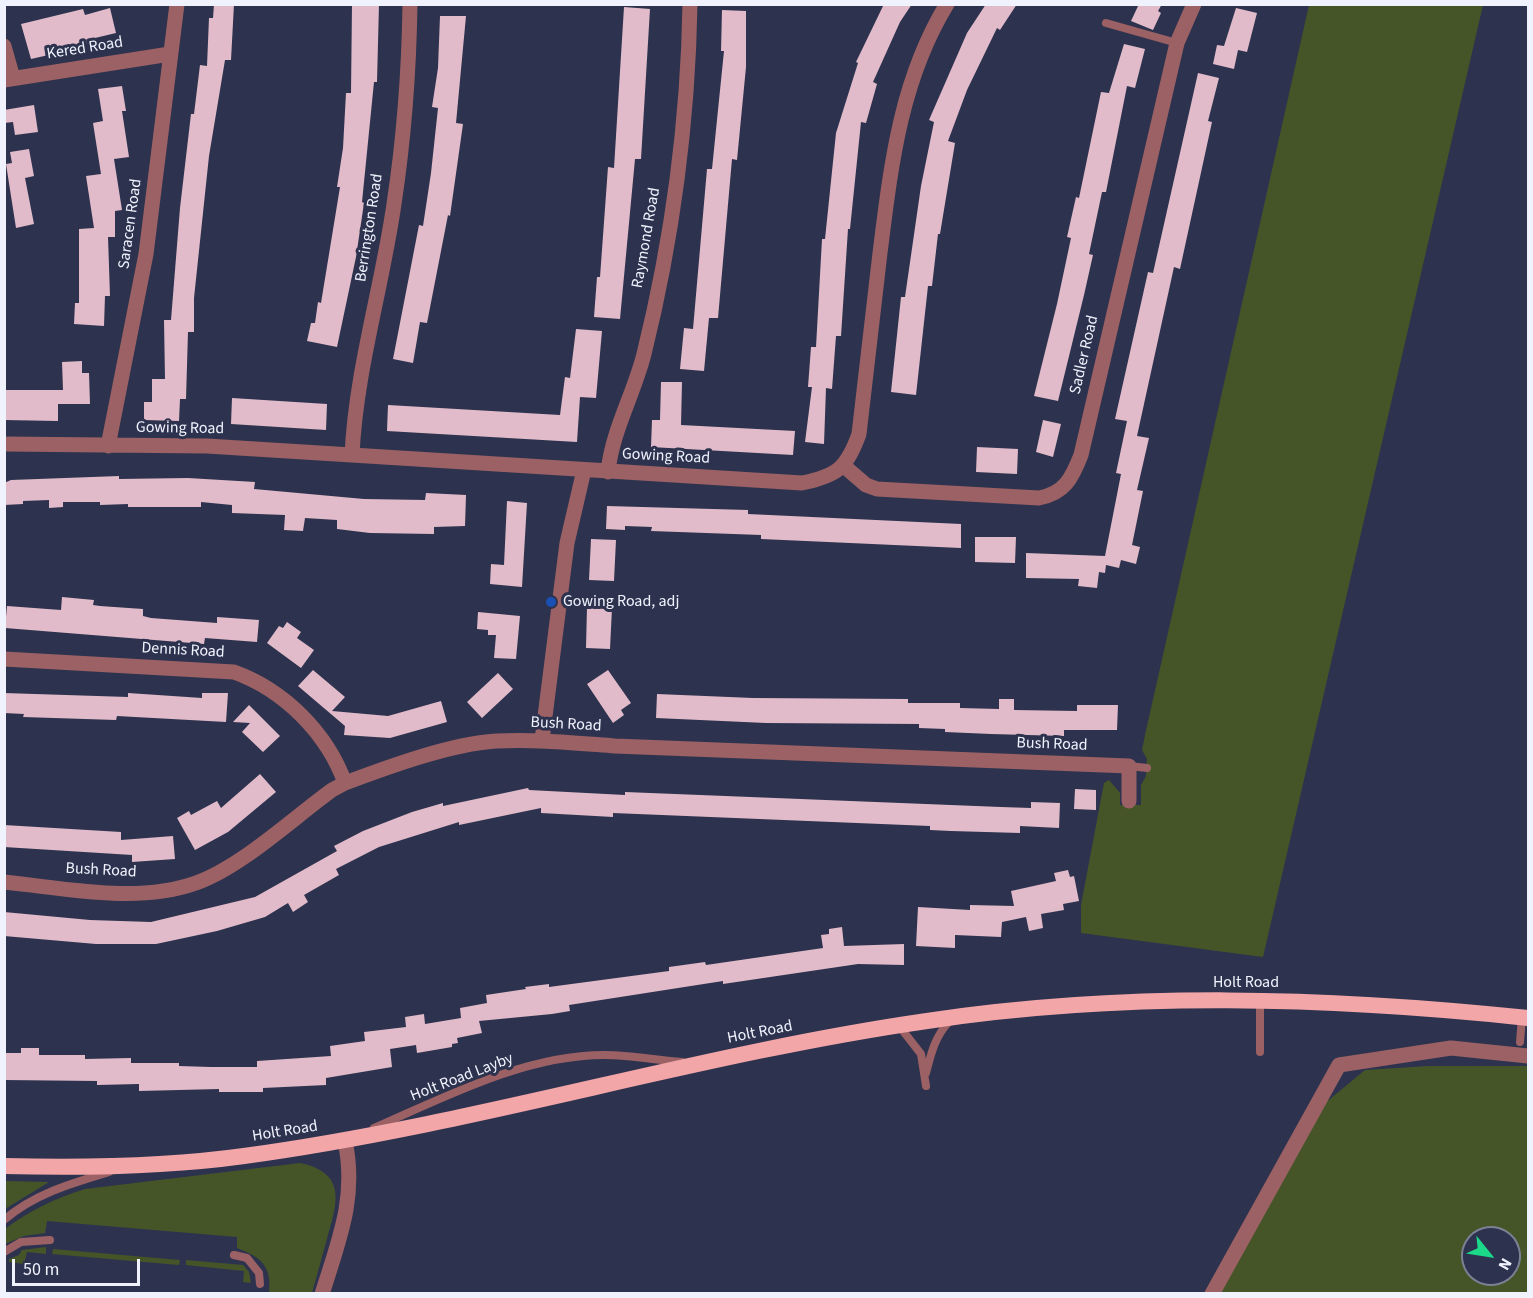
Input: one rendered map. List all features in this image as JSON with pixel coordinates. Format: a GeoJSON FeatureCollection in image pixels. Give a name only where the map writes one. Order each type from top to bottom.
{"type":"FeatureCollection","features":[{"type":"Feature","properties":{"kind":"highway","name":"Holt Road"},"geometry":{"type":"LineString","coordinates":[[4,1166],[133,1165],[240,1157],[345,1141],[700,1064],[899,1026],[1021,1009],[1154,1001],[1260,1000],[1350,1002],[1525,1018]]}},
{"type":"Feature","properties":{"kind":"street","name":"Saracen Road"},"geometry":{"type":"LineString","coordinates":[[108,446],[146,254],[177,4]]}},
{"type":"Feature","properties":{"kind":"street","name":"Berrington Road"},"geometry":{"type":"LineString","coordinates":[[352,455],[354,411],[394,204],[409,70],[410,4]]}},
{"type":"Feature","properties":{"kind":"street","name":"Raymond Road"},"geometry":{"type":"LineString","coordinates":[[608,472],[610,452],[644,355],[663,257],[680,153],[689,52],[690,4]]}},
{"type":"Feature","properties":{"kind":"street"},"geometry":{"type":"LineString","coordinates":[[844,466],[852,455],[859,434],[889,179],[899,120],[913,74],[933,27],[947,4]]}},
{"type":"Feature","properties":{"kind":"street","name":"Sadler Road"},"geometry":{"type":"LineString","coordinates":[[844,466],[866,485],[877,489],[1039,498],[1052,495],[1064,488],[1073,477],[1081,455],[1177,43],[1194,4]]}},
{"type":"Feature","properties":{"kind":"street"},"geometry":{"type":"LineString","coordinates":[[4,46],[9,79]]}},
{"type":"Feature","properties":{"kind":"street","name":"Kered Road"},"geometry":{"type":"LineString","coordinates":[[9,79],[170,54]]}},
{"type":"Feature","properties":{"kind":"street","name":"Gowing Road"},"geometry":{"type":"LineString","coordinates":[[4,444],[207,446],[802,483],[833,475],[844,466]]}},
{"type":"Feature","properties":{"kind":"street"},"geometry":{"type":"LineString","coordinates":[[542,740],[567,543],[584,470]]}},
{"type":"Feature","properties":{"kind":"street","name":"Dennis Road"},"geometry":{"type":"LineString","coordinates":[[4,659],[234,672],[258,681],[297,712],[322,737],[337,760],[345,783]]}},
{"type":"Feature","properties":{"kind":"street","name":"Bush Road"},"geometry":{"type":"LineString","coordinates":[[4,882],[110,892],[161,892],[195,883],[223,870],[332,790],[345,783],[437,753],[482,744],[542,740],[615,746],[1129,766]]}},
{"type":"Feature","properties":{"kind":"street"},"geometry":{"type":"LineString","coordinates":[[1129,766],[1129,801]]}},
{"type":"Feature","properties":{"kind":"street"},"geometry":{"type":"LineString","coordinates":[[1212,1293],[1339,1065],[1451,1048],[1528,1056]]}},
{"type":"Feature","properties":{"kind":"street"},"geometry":{"type":"LineString","coordinates":[[322,1293],[348,1210],[351,1170],[345,1141]]}},
{"type":"Feature","properties":{"kind":"lane"},"geometry":{"type":"LineString","coordinates":[[1106,22],[1177,43]]}},
{"type":"Feature","properties":{"kind":"lane"},"geometry":{"type":"LineString","coordinates":[[1129,766],[1147,768]]}},
{"type":"Feature","properties":{"kind":"lane"},"geometry":{"type":"LineString","coordinates":[[1260,1000],[1260,1052]]}},
{"type":"Feature","properties":{"kind":"lane"},"geometry":{"type":"LineString","coordinates":[[926,1086],[926,1074],[932,1048],[941,1029],[953,1017]]}},
{"type":"Feature","properties":{"kind":"lane"},"geometry":{"type":"LineString","coordinates":[[1520,1042],[1525,1018]]}},
{"type":"Feature","properties":{"kind":"lane"},"geometry":{"type":"LineString","coordinates":[[899,1026],[921,1054],[926,1074]]}},
{"type":"Feature","properties":{"kind":"lane","name":"Holt Road Layby"},"geometry":{"type":"LineString","coordinates":[[345,1141],[481,1082],[539,1064],[603,1055],[700,1064]]}},
{"type":"Feature","properties":{"kind":"lane"},"geometry":{"type":"LineString","coordinates":[[4,1220],[22,1205],[68,1185],[133,1165]]}},
{"type":"Feature","properties":{"kind":"lane"},"geometry":{"type":"LineString","coordinates":[[4,1252],[21,1242],[50,1240]]}},
{"type":"Feature","properties":{"kind":"lane"},"geometry":{"type":"LineString","coordinates":[[234,1255],[247,1258],[259,1273],[260,1284]]}},
{"type":"Feature","properties":{"kind":"green space"},"geometry":{"type":"Polygon","coordinates":[[[1309,5],[1483,5],[1263,957],[1081,933],[1081,905],[1104,783],[1109,780],[1120,793],[1120,805],[1141,805],[1141,785],[1146,776],[1147,759],[1142,750],[1145,735],[1309,5]]]}},
{"type":"Feature","properties":{"kind":"green space"},"geometry":{"type":"Polygon","coordinates":[[[1428,1066],[1528,1066],[1528,1293],[1216,1294],[1324,1104],[1365,1070],[1428,1066]]]}},
{"type":"Feature","properties":{"kind":"green space"},"geometry":{"type":"Polygon","coordinates":[[[300,1163],[326,1174],[332,1182],[336,1202],[312,1293],[269,1293],[267,1269],[253,1255],[237,1248],[237,1237],[47,1221],[45,1233],[24,1236],[5,1244],[5,1229],[14,1222],[43,1206],[85,1189],[300,1163]]]}},
{"type":"Feature","properties":{"kind":"green space"},"geometry":{"type":"Polygon","coordinates":[[[5,1181],[49,1182],[5,1209],[5,1181]]]}},
{"type":"Feature","properties":{"kind":"green space"},"geometry":{"type":"Polygon","coordinates":[[[46,1247],[46,1254],[27,1252],[24,1264],[9,1262],[9,1259],[19,1255],[22,1250],[46,1247]]]}},
{"type":"Feature","properties":{"kind":"green space"},"geometry":{"type":"Polygon","coordinates":[[[53,1249],[180,1260],[179,1265],[52,1254],[53,1249]]]}},
{"type":"Feature","properties":{"kind":"green space"},"geometry":{"type":"Polygon","coordinates":[[[186,1260],[243,1265],[249,1272],[251,1283],[243,1282],[244,1271],[186,1265],[186,1260]]]}},
{"type":"Feature","properties":{"kind":"building"},"geometry":{"type":"Polygon","coordinates":[[[214,4],[234,4],[231,60],[225,60],[209,156],[194,298],[194,332],[188,332],[186,399],[180,399],[179,421],[144,420],[144,402],[152,402],[152,379],[165,379],[164,320],[171,320],[180,208],[191,114],[194,114],[200,65],[207,66],[209,18],[213,18],[214,4]]]}},
{"type":"Feature","properties":{"kind":"building"},"geometry":{"type":"Polygon","coordinates":[[[352,4],[379,4],[377,82],[374,82],[362,202],[364,203],[356,257],[337,347],[307,341],[311,323],[315,323],[318,302],[321,303],[340,187],[337,187],[343,148],[346,93],[351,93],[352,4]]]}},
{"type":"Feature","properties":{"kind":"building"},"geometry":{"type":"Polygon","coordinates":[[[884,4],[912,4],[900,22],[873,82],[877,84],[866,123],[861,122],[850,229],[848,229],[841,336],[836,336],[832,389],[826,388],[824,444],[805,442],[812,387],[808,387],[811,347],[816,347],[822,239],[825,239],[836,133],[858,63],[856,62],[884,4]]]}},
{"type":"Feature","properties":{"kind":"building"},"geometry":{"type":"Polygon","coordinates":[[[986,4],[1017,4],[1000,30],[997,28],[967,90],[948,141],[955,143],[940,234],[938,234],[932,286],[928,286],[916,395],[891,392],[901,297],[905,297],[921,186],[934,122],[929,120],[967,33],[986,4]]]}},
{"type":"Feature","properties":{"kind":"building"},"geometry":{"type":"Polygon","coordinates":[[[1139,4],[1162,4],[1158,11],[1161,13],[1153,30],[1131,21],[1139,4]]]}},
{"type":"Feature","properties":{"kind":"building"},"geometry":{"type":"Polygon","coordinates":[[[624,7],[650,9],[641,159],[635,159],[620,319],[594,317],[597,277],[600,277],[608,167],[614,168],[624,7]]]}},
{"type":"Feature","properties":{"kind":"building"},"geometry":{"type":"Polygon","coordinates":[[[110,8],[116,33],[95,38],[97,44],[31,59],[21,24],[83,9],[85,15],[110,8]]]}},
{"type":"Feature","properties":{"kind":"building"},"geometry":{"type":"Polygon","coordinates":[[[1236,8],[1257,13],[1247,52],[1238,50],[1234,69],[1213,64],[1217,45],[1224,46],[1236,8]]]}},
{"type":"Feature","properties":{"kind":"building"},"geometry":{"type":"Polygon","coordinates":[[[722,10],[746,11],[746,67],[737,160],[732,159],[718,318],[709,318],[704,371],[680,369],[684,328],[693,329],[707,169],[712,169],[724,51],[721,51],[722,10]]]}},
{"type":"Feature","properties":{"kind":"building"},"geometry":{"type":"Polygon","coordinates":[[[440,16],[466,16],[456,123],[463,124],[450,216],[448,215],[427,323],[420,322],[413,363],[393,359],[419,225],[423,226],[431,173],[438,108],[432,107],[438,68],[440,16]]]}},
{"type":"Feature","properties":{"kind":"building"},"geometry":{"type":"Polygon","coordinates":[[[1124,44],[1145,49],[1135,88],[1127,86],[1106,192],[1102,192],[1089,254],[1093,255],[1058,401],[1034,396],[1057,304],[1071,238],[1067,237],[1076,197],[1079,198],[1101,92],[1109,93],[1124,44]]]}},
{"type":"Feature","properties":{"kind":"building"},"geometry":{"type":"Polygon","coordinates":[[[1198,73],[1219,78],[1208,121],[1212,122],[1180,269],[1174,267],[1137,436],[1149,438],[1137,490],[1143,491],[1132,545],[1140,547],[1136,564],[1121,560],[1119,568],[1106,565],[1105,573],[1099,572],[1097,588],[1078,586],[1079,579],[1026,578],[1026,553],[1105,556],[1121,474],[1116,473],[1127,421],[1115,419],[1148,272],[1153,273],[1198,73]]]}},
{"type":"Feature","properties":{"kind":"building"},"geometry":{"type":"Polygon","coordinates":[[[122,86],[126,111],[122,111],[129,157],[114,159],[122,210],[115,211],[115,237],[108,237],[110,296],[105,296],[104,326],[74,324],[75,303],[79,303],[79,229],[94,228],[86,176],[101,174],[93,123],[103,121],[98,89],[122,86]]]}},
{"type":"Feature","properties":{"kind":"building"},"geometry":{"type":"Polygon","coordinates":[[[34,105],[38,132],[15,135],[13,122],[4,123],[4,110],[34,105]]]}},
{"type":"Feature","properties":{"kind":"building"},"geometry":{"type":"Polygon","coordinates":[[[29,149],[34,176],[25,178],[34,224],[16,228],[6,164],[12,163],[10,152],[29,149]]]}},
{"type":"Feature","properties":{"kind":"building"},"geometry":{"type":"Polygon","coordinates":[[[576,329],[602,331],[596,398],[580,397],[577,442],[387,431],[388,405],[560,415],[565,377],[570,378],[576,329]]]}},
{"type":"Feature","properties":{"kind":"building"},"geometry":{"type":"Polygon","coordinates":[[[82,361],[82,373],[89,373],[90,404],[58,404],[58,421],[4,420],[4,390],[63,390],[62,362],[82,361]]]}},
{"type":"Feature","properties":{"kind":"building"},"geometry":{"type":"Polygon","coordinates":[[[661,382],[682,382],[681,425],[795,431],[793,455],[651,447],[652,420],[660,420],[661,382]]]}},
{"type":"Feature","properties":{"kind":"building"},"geometry":{"type":"Polygon","coordinates":[[[232,398],[327,404],[326,430],[231,424],[232,398]]]}},
{"type":"Feature","properties":{"kind":"building"},"geometry":{"type":"Polygon","coordinates":[[[1043,420],[1061,424],[1053,457],[1036,452],[1043,420]]]}},
{"type":"Feature","properties":{"kind":"building"},"geometry":{"type":"Polygon","coordinates":[[[977,447],[1018,449],[1017,474],[976,472],[977,447]]]}},
{"type":"Feature","properties":{"kind":"building"},"geometry":{"type":"Polygon","coordinates":[[[119,476],[119,479],[188,478],[255,482],[254,489],[364,499],[425,500],[426,493],[466,495],[465,526],[434,527],[434,534],[370,533],[337,529],[337,520],[305,518],[303,531],[284,530],[285,515],[232,513],[232,505],[201,502],[201,507],[128,507],[128,504],[100,505],[100,502],[63,502],[63,507],[49,508],[49,500],[23,501],[23,504],[4,505],[4,483],[11,480],[119,476]]]}},
{"type":"Feature","properties":{"kind":"building"},"geometry":{"type":"Polygon","coordinates":[[[507,501],[527,503],[522,587],[490,584],[491,564],[504,565],[507,501]]]}},
{"type":"Feature","properties":{"kind":"building"},"geometry":{"type":"Polygon","coordinates":[[[607,506],[748,510],[748,514],[961,524],[961,548],[761,539],[761,535],[651,531],[652,527],[625,526],[625,530],[606,529],[607,506]]]}},
{"type":"Feature","properties":{"kind":"building"},"geometry":{"type":"Polygon","coordinates":[[[975,537],[1016,537],[1015,563],[975,562],[975,537]]]}},
{"type":"Feature","properties":{"kind":"building"},"geometry":{"type":"Polygon","coordinates":[[[591,539],[616,540],[614,581],[589,580],[591,539]]]}},
{"type":"Feature","properties":{"kind":"building"},"geometry":{"type":"Polygon","coordinates":[[[62,597],[94,600],[93,605],[143,609],[143,616],[151,618],[217,623],[217,617],[259,620],[257,642],[205,638],[204,644],[5,628],[7,606],[61,610],[62,597]]]}},
{"type":"Feature","properties":{"kind":"building"},"geometry":{"type":"Polygon","coordinates":[[[587,607],[612,608],[610,649],[586,648],[587,607]]]}},
{"type":"Feature","properties":{"kind":"building"},"geometry":{"type":"Polygon","coordinates":[[[478,612],[520,616],[516,659],[494,658],[496,635],[488,635],[488,630],[477,629],[478,612]]]}},
{"type":"Feature","properties":{"kind":"building"},"geometry":{"type":"Polygon","coordinates":[[[287,622],[301,632],[297,638],[314,650],[301,668],[267,643],[279,626],[283,628],[287,622]]]}},
{"type":"Feature","properties":{"kind":"building"},"geometry":{"type":"Polygon","coordinates":[[[313,670],[345,697],[332,711],[388,716],[441,701],[447,722],[390,738],[344,735],[345,726],[298,686],[313,670]]]}},
{"type":"Feature","properties":{"kind":"building"},"geometry":{"type":"Polygon","coordinates":[[[608,670],[631,703],[621,710],[624,715],[613,723],[587,684],[608,670]]]}},
{"type":"Feature","properties":{"kind":"building"},"geometry":{"type":"Polygon","coordinates":[[[498,673],[513,689],[482,718],[467,702],[498,673]]]}},
{"type":"Feature","properties":{"kind":"building"},"geometry":{"type":"Polygon","coordinates":[[[4,693],[128,697],[128,693],[202,698],[202,693],[228,693],[226,722],[117,716],[116,720],[23,717],[24,714],[4,713],[4,693]]]}},
{"type":"Feature","properties":{"kind":"building"},"geometry":{"type":"Polygon","coordinates":[[[657,694],[753,698],[908,699],[908,703],[960,703],[960,708],[999,709],[999,699],[1014,699],[1014,710],[1077,711],[1077,705],[1118,705],[1117,730],[1064,730],[1064,736],[945,732],[945,729],[919,728],[919,724],[766,723],[656,718],[657,694]]]}},
{"type":"Feature","properties":{"kind":"building"},"geometry":{"type":"Polygon","coordinates":[[[249,705],[280,736],[263,752],[242,732],[250,723],[233,722],[249,705]]]}},
{"type":"Feature","properties":{"kind":"building"},"geometry":{"type":"Polygon","coordinates":[[[260,774],[276,792],[228,832],[195,850],[177,818],[189,811],[191,815],[217,801],[221,808],[260,774]]]}},
{"type":"Feature","properties":{"kind":"building"},"geometry":{"type":"Polygon","coordinates":[[[528,788],[529,790],[625,795],[625,792],[1031,808],[1031,802],[1060,803],[1059,828],[1020,826],[1020,833],[951,831],[930,830],[930,826],[613,813],[613,817],[541,813],[541,808],[459,825],[459,822],[379,847],[336,869],[339,875],[304,895],[308,902],[293,912],[288,903],[265,917],[217,931],[156,944],[96,944],[4,936],[4,912],[90,920],[151,922],[255,897],[337,851],[334,846],[363,831],[443,803],[443,806],[528,788]]]}},
{"type":"Feature","properties":{"kind":"building"},"geometry":{"type":"Polygon","coordinates":[[[1075,789],[1096,790],[1096,810],[1074,809],[1075,789]]]}},
{"type":"Feature","properties":{"kind":"building"},"geometry":{"type":"Polygon","coordinates":[[[4,825],[121,832],[121,840],[173,836],[175,859],[132,862],[132,855],[4,847],[4,825]]]}},
{"type":"Feature","properties":{"kind":"building"},"geometry":{"type":"Polygon","coordinates":[[[1068,870],[1070,877],[1074,876],[1079,901],[1063,904],[1064,910],[1041,914],[1043,928],[1029,931],[1026,917],[1002,922],[1001,937],[955,935],[955,948],[916,946],[918,907],[970,910],[970,905],[1014,906],[1011,891],[1056,881],[1054,873],[1068,870]]]}},
{"type":"Feature","properties":{"kind":"building"},"geometry":{"type":"Polygon","coordinates":[[[842,927],[844,946],[904,944],[904,965],[858,964],[723,984],[723,981],[569,1005],[570,1011],[552,1014],[479,1021],[482,1033],[457,1038],[458,1043],[452,1044],[452,1047],[417,1053],[416,1045],[390,1049],[392,1067],[326,1078],[326,1085],[263,1088],[263,1092],[219,1092],[219,1089],[139,1091],[139,1084],[97,1085],[97,1081],[4,1080],[4,1053],[21,1053],[21,1048],[39,1048],[39,1055],[85,1055],[85,1059],[131,1058],[131,1063],[179,1063],[179,1066],[211,1067],[257,1067],[257,1061],[331,1056],[330,1046],[365,1041],[364,1032],[406,1027],[405,1017],[424,1014],[425,1024],[461,1018],[460,1008],[487,1003],[486,995],[526,989],[525,987],[549,984],[549,987],[669,971],[669,967],[705,962],[706,965],[823,948],[821,935],[829,934],[829,929],[842,927]]]}},
{"type":"Feature","properties":{"kind":"place","name":"Gowing Road, adj"},"geometry":{"type":"Point","coordinates":[551,602]}}]}
